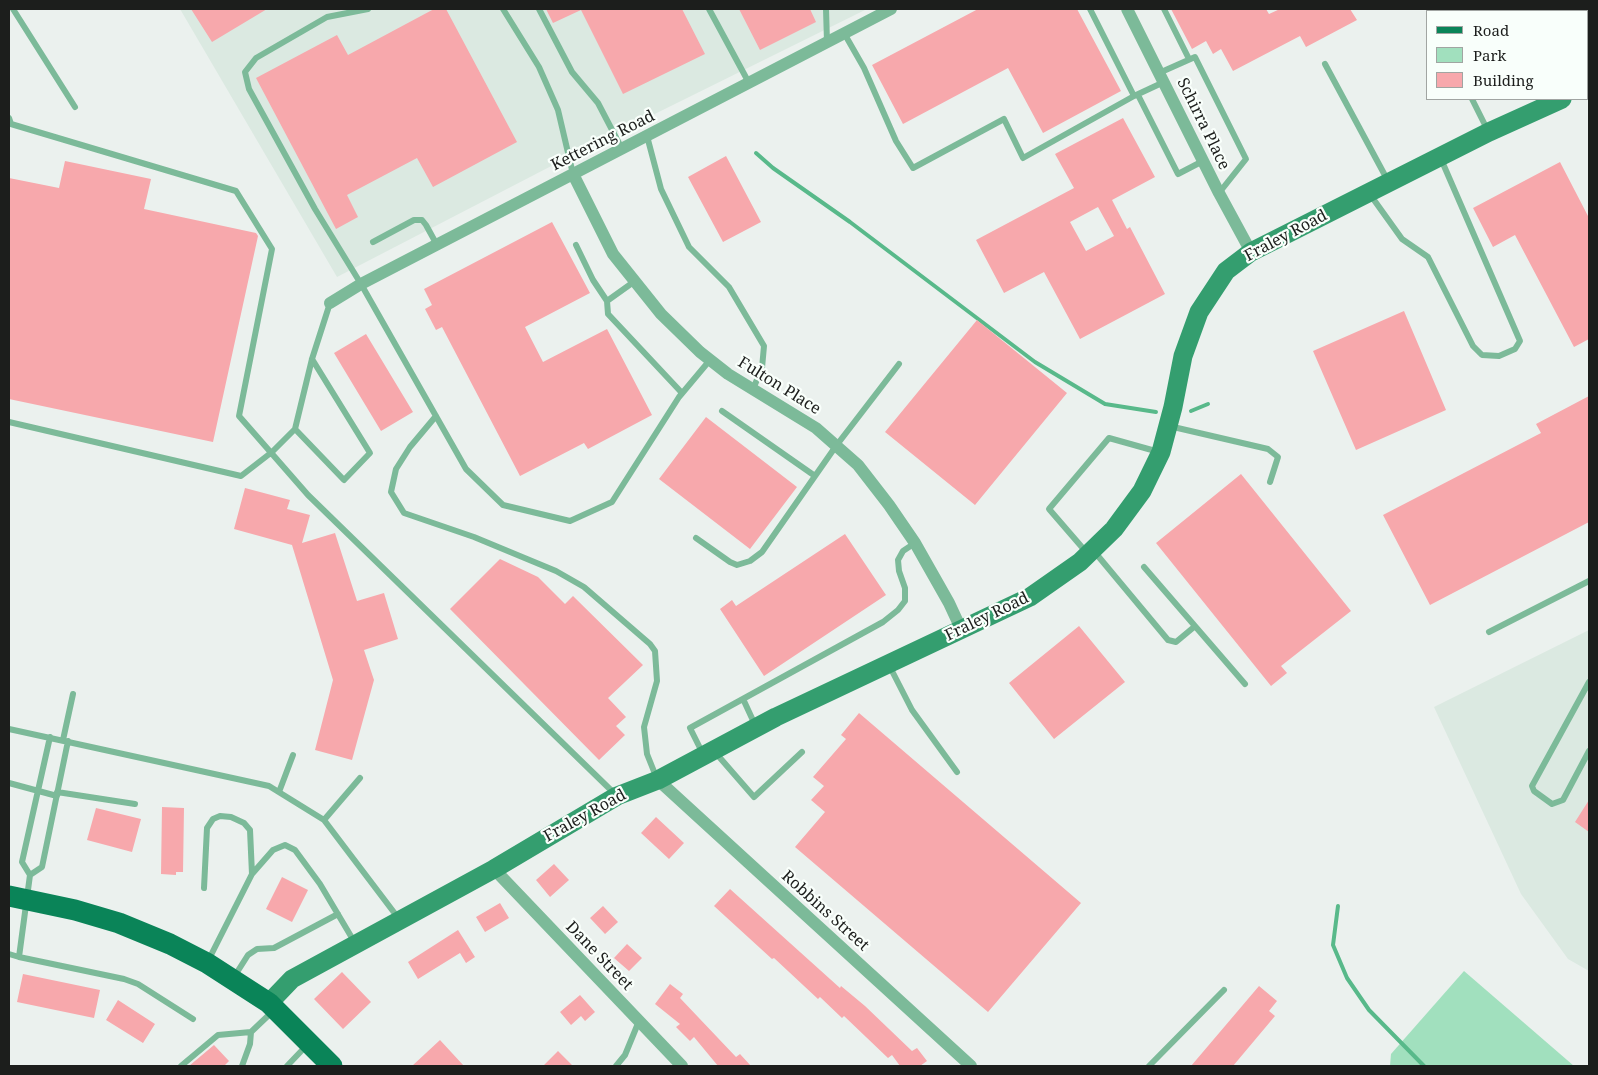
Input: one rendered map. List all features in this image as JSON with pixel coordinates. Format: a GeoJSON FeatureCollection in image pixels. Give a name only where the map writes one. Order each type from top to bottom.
{"type":"FeatureCollection","features":[{"type":"Feature","properties":{"kind":"main road"},"geometry":{"type":"LineString","coordinates":[[17,897],[75,910],[119,923],[170,944],[207,963],[272,1006],[332,1066]]}},
{"type":"Feature","properties":{"kind":"street","name":"Kettering Road"},"geometry":{"type":"LineString","coordinates":[[330,303],[361,284],[891,9]]}},
{"type":"Feature","properties":{"kind":"street","name":"Schirra Place"},"geometry":{"type":"LineString","coordinates":[[1128,9],[1219,193],[1251,252]]}},
{"type":"Feature","properties":{"kind":"street"},"geometry":{"type":"LineString","coordinates":[[1588,87],[1589,92]]}},
{"type":"Feature","properties":{"kind":"street","name":"Fraley Road"},"geometry":{"type":"LineString","coordinates":[[272,1006],[292,979],[494,869],[617,796],[658,780],[756,727],[1030,597],[1090,551],[1114,529],[1142,491],[1161,452],[1183,356],[1199,312],[1226,272],[1251,252],[1440,156],[1560,100]]}},
{"type":"Feature","properties":{"kind":"street","name":"Fulton Place"},"geometry":{"type":"LineString","coordinates":[[574,174],[613,254],[661,314],[710,360],[816,428],[858,465],[890,505],[915,542],[962,630]]}},
{"type":"Feature","properties":{"kind":"street","name":"Robbins Street"},"geometry":{"type":"LineString","coordinates":[[658,780],[971,1066]]}},
{"type":"Feature","properties":{"kind":"street","name":"Dane Street"},"geometry":{"type":"LineString","coordinates":[[494,869],[682,1066]]}},
{"type":"Feature","properties":{"kind":"lane"},"geometry":{"type":"LineString","coordinates":[[13,9],[75,107]]}},
{"type":"Feature","properties":{"kind":"lane"},"geometry":{"type":"LineString","coordinates":[[368,9],[327,17],[256,58],[245,72],[250,89],[306,192],[361,284],[466,469],[503,504],[570,521],[612,502],[682,393],[710,360]]}},
{"type":"Feature","properties":{"kind":"lane"},"geometry":{"type":"LineString","coordinates":[[502,9],[539,67],[558,110],[574,174]]}},
{"type":"Feature","properties":{"kind":"lane"},"geometry":{"type":"LineString","coordinates":[[539,9],[572,72],[598,103],[622,149]]}},
{"type":"Feature","properties":{"kind":"lane"},"geometry":{"type":"LineString","coordinates":[[709,9],[749,83]]}},
{"type":"Feature","properties":{"kind":"lane"},"geometry":{"type":"LineString","coordinates":[[826,9],[827,42]]}},
{"type":"Feature","properties":{"kind":"lane"},"geometry":{"type":"LineString","coordinates":[[1090,9],[1178,174],[1203,161]]}},
{"type":"Feature","properties":{"kind":"lane"},"geometry":{"type":"LineString","coordinates":[[1164,9],[1189,59]]}},
{"type":"Feature","properties":{"kind":"lane"},"geometry":{"type":"LineString","coordinates":[[844,34],[864,68],[896,141],[913,168],[1004,119],[1023,158],[1136,96],[1189,59],[1195,57],[1246,159],[1219,193]]}},
{"type":"Feature","properties":{"kind":"lane"},"geometry":{"type":"LineString","coordinates":[[1325,64],[1389,182]]}},
{"type":"Feature","properties":{"kind":"lane"},"geometry":{"type":"LineString","coordinates":[[1473,100],[1489,132]]}},
{"type":"Feature","properties":{"kind":"lane"},"geometry":{"type":"LineString","coordinates":[[10,122],[236,191],[272,248],[239,416],[315,502],[617,796]]}},
{"type":"Feature","properties":{"kind":"lane"},"geometry":{"type":"LineString","coordinates":[[647,136],[661,189],[689,247],[729,287],[764,346],[762,368],[753,389]]}},
{"type":"Feature","properties":{"kind":"lane"},"geometry":{"type":"LineString","coordinates":[[1368,192],[1402,239],[1428,257],[1473,346],[1482,355],[1499,356],[1515,349],[1520,341],[1440,156]]}},
{"type":"Feature","properties":{"kind":"lane"},"geometry":{"type":"LineString","coordinates":[[373,242],[414,220],[422,220],[437,245]]}},
{"type":"Feature","properties":{"kind":"lane"},"geometry":{"type":"LineString","coordinates":[[576,245],[593,280],[607,301],[608,314],[682,393]]}},
{"type":"Feature","properties":{"kind":"lane"},"geometry":{"type":"LineString","coordinates":[[607,301],[635,281]]}},
{"type":"Feature","properties":{"kind":"lane"},"geometry":{"type":"LineString","coordinates":[[9,422],[241,476],[272,452],[296,429],[312,360],[330,303]]}},
{"type":"Feature","properties":{"kind":"lane"},"geometry":{"type":"LineString","coordinates":[[296,429],[344,480],[370,453],[312,360]]}},
{"type":"Feature","properties":{"kind":"lane"},"geometry":{"type":"LineString","coordinates":[[696,538],[730,562],[737,564],[750,561],[762,552],[836,446],[899,364]]}},
{"type":"Feature","properties":{"kind":"lane"},"geometry":{"type":"LineString","coordinates":[[722,411],[815,476]]}},
{"type":"Feature","properties":{"kind":"lane"},"geometry":{"type":"LineString","coordinates":[[436,416],[410,447],[396,470],[391,492],[404,513],[474,537],[556,571],[584,588],[650,644],[655,651],[657,681],[644,727],[647,754],[658,780]]}},
{"type":"Feature","properties":{"kind":"lane"},"geometry":{"type":"LineString","coordinates":[[1168,426],[1268,449],[1278,458],[1270,482]]}},
{"type":"Feature","properties":{"kind":"lane"},"geometry":{"type":"LineString","coordinates":[[1161,452],[1108,438],[1049,509],[1090,551],[1168,640],[1176,642],[1194,626]]}},
{"type":"Feature","properties":{"kind":"lane"},"geometry":{"type":"LineString","coordinates":[[802,752],[754,797],[709,753],[690,728],[744,701],[883,622],[898,610],[905,601],[905,588],[899,571],[898,560],[903,551],[915,542]]}},
{"type":"Feature","properties":{"kind":"lane"},"geometry":{"type":"LineString","coordinates":[[1144,567],[1245,684]]}},
{"type":"Feature","properties":{"kind":"lane"},"geometry":{"type":"LineString","coordinates":[[1489,632],[1589,581]]}},
{"type":"Feature","properties":{"kind":"lane"},"geometry":{"type":"LineString","coordinates":[[888,663],[912,710],[958,772]]}},
{"type":"Feature","properties":{"kind":"lane"},"geometry":{"type":"LineString","coordinates":[[1589,682],[1532,786],[1534,791],[1552,804],[1562,800],[1589,751]]}},
{"type":"Feature","properties":{"kind":"lane"},"geometry":{"type":"LineString","coordinates":[[19,956],[17,897],[30,875],[42,867],[57,794],[73,694]]}},
{"type":"Feature","properties":{"kind":"lane"},"geometry":{"type":"LineString","coordinates":[[744,701],[756,727]]}},
{"type":"Feature","properties":{"kind":"lane"},"geometry":{"type":"LineString","coordinates":[[9,729],[269,786],[324,820],[400,920]]}},
{"type":"Feature","properties":{"kind":"lane"},"geometry":{"type":"LineString","coordinates":[[30,875],[22,862],[50,737]]}},
{"type":"Feature","properties":{"kind":"lane"},"geometry":{"type":"LineString","coordinates":[[279,792],[293,755]]}},
{"type":"Feature","properties":{"kind":"lane"},"geometry":{"type":"LineString","coordinates":[[324,820],[360,778]]}},
{"type":"Feature","properties":{"kind":"lane"},"geometry":{"type":"LineString","coordinates":[[9,783],[38,792],[135,804]]}},
{"type":"Feature","properties":{"kind":"lane"},"geometry":{"type":"LineString","coordinates":[[204,888],[207,828],[213,819],[220,816],[231,817],[244,823],[250,830],[252,874]]}},
{"type":"Feature","properties":{"kind":"lane"},"geometry":{"type":"LineString","coordinates":[[207,963],[252,874],[273,850],[286,845],[295,850],[320,884],[356,944]]}},
{"type":"Feature","properties":{"kind":"lane"},"geometry":{"type":"LineString","coordinates":[[233,980],[248,955],[257,949],[274,948],[338,914]]}},
{"type":"Feature","properties":{"kind":"lane"},"geometry":{"type":"LineString","coordinates":[[9,954],[124,979],[138,984],[193,1018]]}},
{"type":"Feature","properties":{"kind":"lane"},"geometry":{"type":"LineString","coordinates":[[1150,1066],[1224,990]]}},
{"type":"Feature","properties":{"kind":"lane"},"geometry":{"type":"LineString","coordinates":[[242,1066],[250,1044],[250,1032],[272,1006]]}},
{"type":"Feature","properties":{"kind":"lane"},"geometry":{"type":"LineString","coordinates":[[616,1066],[625,1055],[639,1021]]}},
{"type":"Feature","properties":{"kind":"lane"},"geometry":{"type":"LineString","coordinates":[[181,1066],[218,1035],[250,1032]]}},
{"type":"Feature","properties":{"kind":"lane"},"geometry":{"type":"LineString","coordinates":[[287,1066],[309,1043]]}},
{"type":"Feature","properties":{"kind":"shaded area"},"geometry":{"type":"Polygon","coordinates":[[[180,9],[867,9],[588,147],[337,277],[180,9]]]}},
{"type":"Feature","properties":{"kind":"shaded area"},"geometry":{"type":"Polygon","coordinates":[[[1589,630],[1589,971],[1568,959],[1521,894],[1434,707],[1589,630]]]}},
{"type":"Feature","properties":{"kind":"green space"},"geometry":{"type":"Polygon","coordinates":[[[1464,971],[1574,1066],[1390,1066],[1391,1054],[1464,971]]]}},
{"type":"Feature","properties":{"kind":"building"},"geometry":{"type":"Polygon","coordinates":[[[191,9],[267,9],[212,42],[191,9]]]}},
{"type":"Feature","properties":{"kind":"building"},"geometry":{"type":"Polygon","coordinates":[[[434,9],[446,9],[517,142],[433,187],[417,158],[347,195],[358,217],[336,229],[256,78],[337,35],[348,55],[434,9]]]}},
{"type":"Feature","properties":{"kind":"building"},"geometry":{"type":"Polygon","coordinates":[[[546,9],[682,9],[705,54],[623,94],[581,10],[553,23],[546,9]]]}},
{"type":"Feature","properties":{"kind":"building"},"geometry":{"type":"Polygon","coordinates":[[[739,9],[810,9],[816,22],[760,50],[739,9]]]}},
{"type":"Feature","properties":{"kind":"building"},"geometry":{"type":"Polygon","coordinates":[[[978,9],[1077,9],[1121,91],[1043,133],[1008,68],[903,124],[872,65],[978,9]]]}},
{"type":"Feature","properties":{"kind":"building"},"geometry":{"type":"Polygon","coordinates":[[[1171,9],[1266,9],[1269,14],[1280,9],[1350,9],[1357,20],[1306,47],[1300,36],[1233,71],[1221,49],[1213,54],[1206,41],[1192,49],[1171,9]]]}},
{"type":"Feature","properties":{"kind":"building"},"geometry":{"type":"Polygon","coordinates":[[[1123,118],[1155,177],[1112,200],[1127,229],[1130,227],[1165,294],[1080,339],[1044,272],[1004,293],[976,240],[1074,188],[1055,154],[1123,118]],[[1098,207],[1070,222],[1086,251],[1114,236],[1098,207]]]}},
{"type":"Feature","properties":{"kind":"building"},"geometry":{"type":"Polygon","coordinates":[[[726,156],[761,222],[723,242],[688,177],[726,156]]]}},
{"type":"Feature","properties":{"kind":"building"},"geometry":{"type":"Polygon","coordinates":[[[65,161],[151,179],[144,209],[256,233],[258,236],[213,442],[9,399],[9,178],[59,188],[65,161]]]}},
{"type":"Feature","properties":{"kind":"building"},"geometry":{"type":"Polygon","coordinates":[[[1560,162],[1589,218],[1589,339],[1574,347],[1515,235],[1493,247],[1473,208],[1560,162]]]}},
{"type":"Feature","properties":{"kind":"building"},"geometry":{"type":"Polygon","coordinates":[[[552,222],[590,293],[525,327],[543,362],[607,329],[652,415],[588,449],[584,443],[520,476],[442,327],[436,330],[425,309],[432,305],[424,289],[552,222]]]}},
{"type":"Feature","properties":{"kind":"building"},"geometry":{"type":"Polygon","coordinates":[[[1404,311],[1446,410],[1356,450],[1313,351],[1404,311]]]}},
{"type":"Feature","properties":{"kind":"building"},"geometry":{"type":"Polygon","coordinates":[[[977,320],[1067,393],[975,505],[885,432],[977,320]]]}},
{"type":"Feature","properties":{"kind":"building"},"geometry":{"type":"Polygon","coordinates":[[[366,334],[413,412],[381,431],[334,353],[366,334]]]}},
{"type":"Feature","properties":{"kind":"building"},"geometry":{"type":"Polygon","coordinates":[[[1589,396],[1589,522],[1430,605],[1383,515],[1541,433],[1536,424],[1589,396]]]}},
{"type":"Feature","properties":{"kind":"building"},"geometry":{"type":"Polygon","coordinates":[[[706,417],[797,487],[750,549],[659,479],[706,417]]]}},
{"type":"Feature","properties":{"kind":"building"},"geometry":{"type":"Polygon","coordinates":[[[1241,474],[1351,611],[1281,666],[1287,673],[1271,686],[1156,543],[1241,474]]]}},
{"type":"Feature","properties":{"kind":"building"},"geometry":{"type":"Polygon","coordinates":[[[245,488],[290,500],[287,509],[310,515],[302,543],[335,533],[357,601],[384,593],[398,639],[364,650],[374,680],[352,760],[315,750],[333,680],[292,545],[234,529],[245,488]]]}},
{"type":"Feature","properties":{"kind":"building"},"geometry":{"type":"Polygon","coordinates":[[[845,534],[886,595],[764,676],[720,609],[732,600],[736,606],[845,534]]]}},
{"type":"Feature","properties":{"kind":"building"},"geometry":{"type":"Polygon","coordinates":[[[500,559],[538,577],[565,604],[573,596],[643,665],[608,698],[626,717],[616,726],[625,735],[599,760],[450,609],[500,559]]]}},
{"type":"Feature","properties":{"kind":"building"},"geometry":{"type":"Polygon","coordinates":[[[1079,626],[1125,682],[1054,739],[1009,683],[1079,626]]]}},
{"type":"Feature","properties":{"kind":"building"},"geometry":{"type":"Polygon","coordinates":[[[859,713],[1081,903],[988,1012],[795,847],[825,812],[811,800],[824,786],[813,777],[846,739],[841,735],[859,713]]]}},
{"type":"Feature","properties":{"kind":"building"},"geometry":{"type":"Polygon","coordinates":[[[1589,800],[1589,832],[1575,822],[1589,800]]]}},
{"type":"Feature","properties":{"kind":"building"},"geometry":{"type":"Polygon","coordinates":[[[162,807],[184,808],[183,872],[176,872],[176,875],[161,874],[162,807]]]}},
{"type":"Feature","properties":{"kind":"building"},"geometry":{"type":"Polygon","coordinates":[[[96,808],[141,819],[132,852],[87,840],[96,808]]]}},
{"type":"Feature","properties":{"kind":"building"},"geometry":{"type":"Polygon","coordinates":[[[656,817],[684,843],[669,859],[641,833],[656,817]]]}},
{"type":"Feature","properties":{"kind":"building"},"geometry":{"type":"Polygon","coordinates":[[[554,864],[569,880],[550,897],[536,880],[554,864]]]}},
{"type":"Feature","properties":{"kind":"building"},"geometry":{"type":"Polygon","coordinates":[[[282,877],[308,890],[292,922],[266,909],[282,877]]]}},
{"type":"Feature","properties":{"kind":"building"},"geometry":{"type":"Polygon","coordinates":[[[730,889],[840,988],[841,986],[865,1006],[912,1051],[917,1048],[927,1061],[920,1066],[900,1066],[892,1055],[888,1058],[844,1016],[842,1018],[820,997],[818,999],[774,958],[772,959],[714,906],[730,889]]]}},
{"type":"Feature","properties":{"kind":"building"},"geometry":{"type":"Polygon","coordinates":[[[500,903],[509,918],[485,932],[476,917],[500,903]]]}},
{"type":"Feature","properties":{"kind":"building"},"geometry":{"type":"Polygon","coordinates":[[[603,906],[618,922],[605,934],[590,918],[603,906]]]}},
{"type":"Feature","properties":{"kind":"building"},"geometry":{"type":"Polygon","coordinates":[[[458,930],[475,957],[466,963],[460,953],[418,979],[408,962],[458,930]]]}},
{"type":"Feature","properties":{"kind":"building"},"geometry":{"type":"Polygon","coordinates":[[[627,944],[642,958],[629,971],[614,958],[627,944]]]}},
{"type":"Feature","properties":{"kind":"building"},"geometry":{"type":"Polygon","coordinates":[[[342,972],[371,1002],[343,1029],[314,999],[342,972]]]}},
{"type":"Feature","properties":{"kind":"building"},"geometry":{"type":"Polygon","coordinates":[[[23,974],[100,990],[94,1018],[17,1002],[23,974]]]}},
{"type":"Feature","properties":{"kind":"building"},"geometry":{"type":"Polygon","coordinates":[[[670,984],[683,994],[680,998],[736,1057],[740,1054],[751,1066],[718,1066],[694,1037],[690,1041],[676,1027],[680,1024],[655,1004],[670,984]]]}},
{"type":"Feature","properties":{"kind":"building"},"geometry":{"type":"Polygon","coordinates":[[[1259,986],[1277,1001],[1269,1011],[1275,1016],[1233,1066],[1191,1066],[1259,986]]]}},
{"type":"Feature","properties":{"kind":"building"},"geometry":{"type":"Polygon","coordinates":[[[580,995],[595,1012],[585,1021],[581,1016],[571,1025],[560,1012],[580,995]]]}},
{"type":"Feature","properties":{"kind":"building"},"geometry":{"type":"Polygon","coordinates":[[[118,1000],[155,1024],[143,1043],[106,1020],[118,1000]]]}},
{"type":"Feature","properties":{"kind":"building"},"geometry":{"type":"Polygon","coordinates":[[[440,1040],[464,1066],[412,1066],[440,1040]]]}},
{"type":"Feature","properties":{"kind":"building"},"geometry":{"type":"Polygon","coordinates":[[[214,1045],[229,1061],[224,1066],[189,1066],[214,1045]]]}},
{"type":"Feature","properties":{"kind":"building"},"geometry":{"type":"Polygon","coordinates":[[[558,1051],[573,1066],[543,1066],[558,1051]]]}},
{"type":"Feature","properties":{"kind":"waterway"},"geometry":{"type":"LineString","coordinates":[[756,153],[773,168],[850,222],[1035,362],[1105,404],[1156,412]]}},
{"type":"Feature","properties":{"kind":"waterway"},"geometry":{"type":"LineString","coordinates":[[1191,411],[1208,404]]}},
{"type":"Feature","properties":{"kind":"waterway"},"geometry":{"type":"LineString","coordinates":[[1338,906],[1333,945],[1347,978],[1369,1010],[1424,1066]]}}]}
